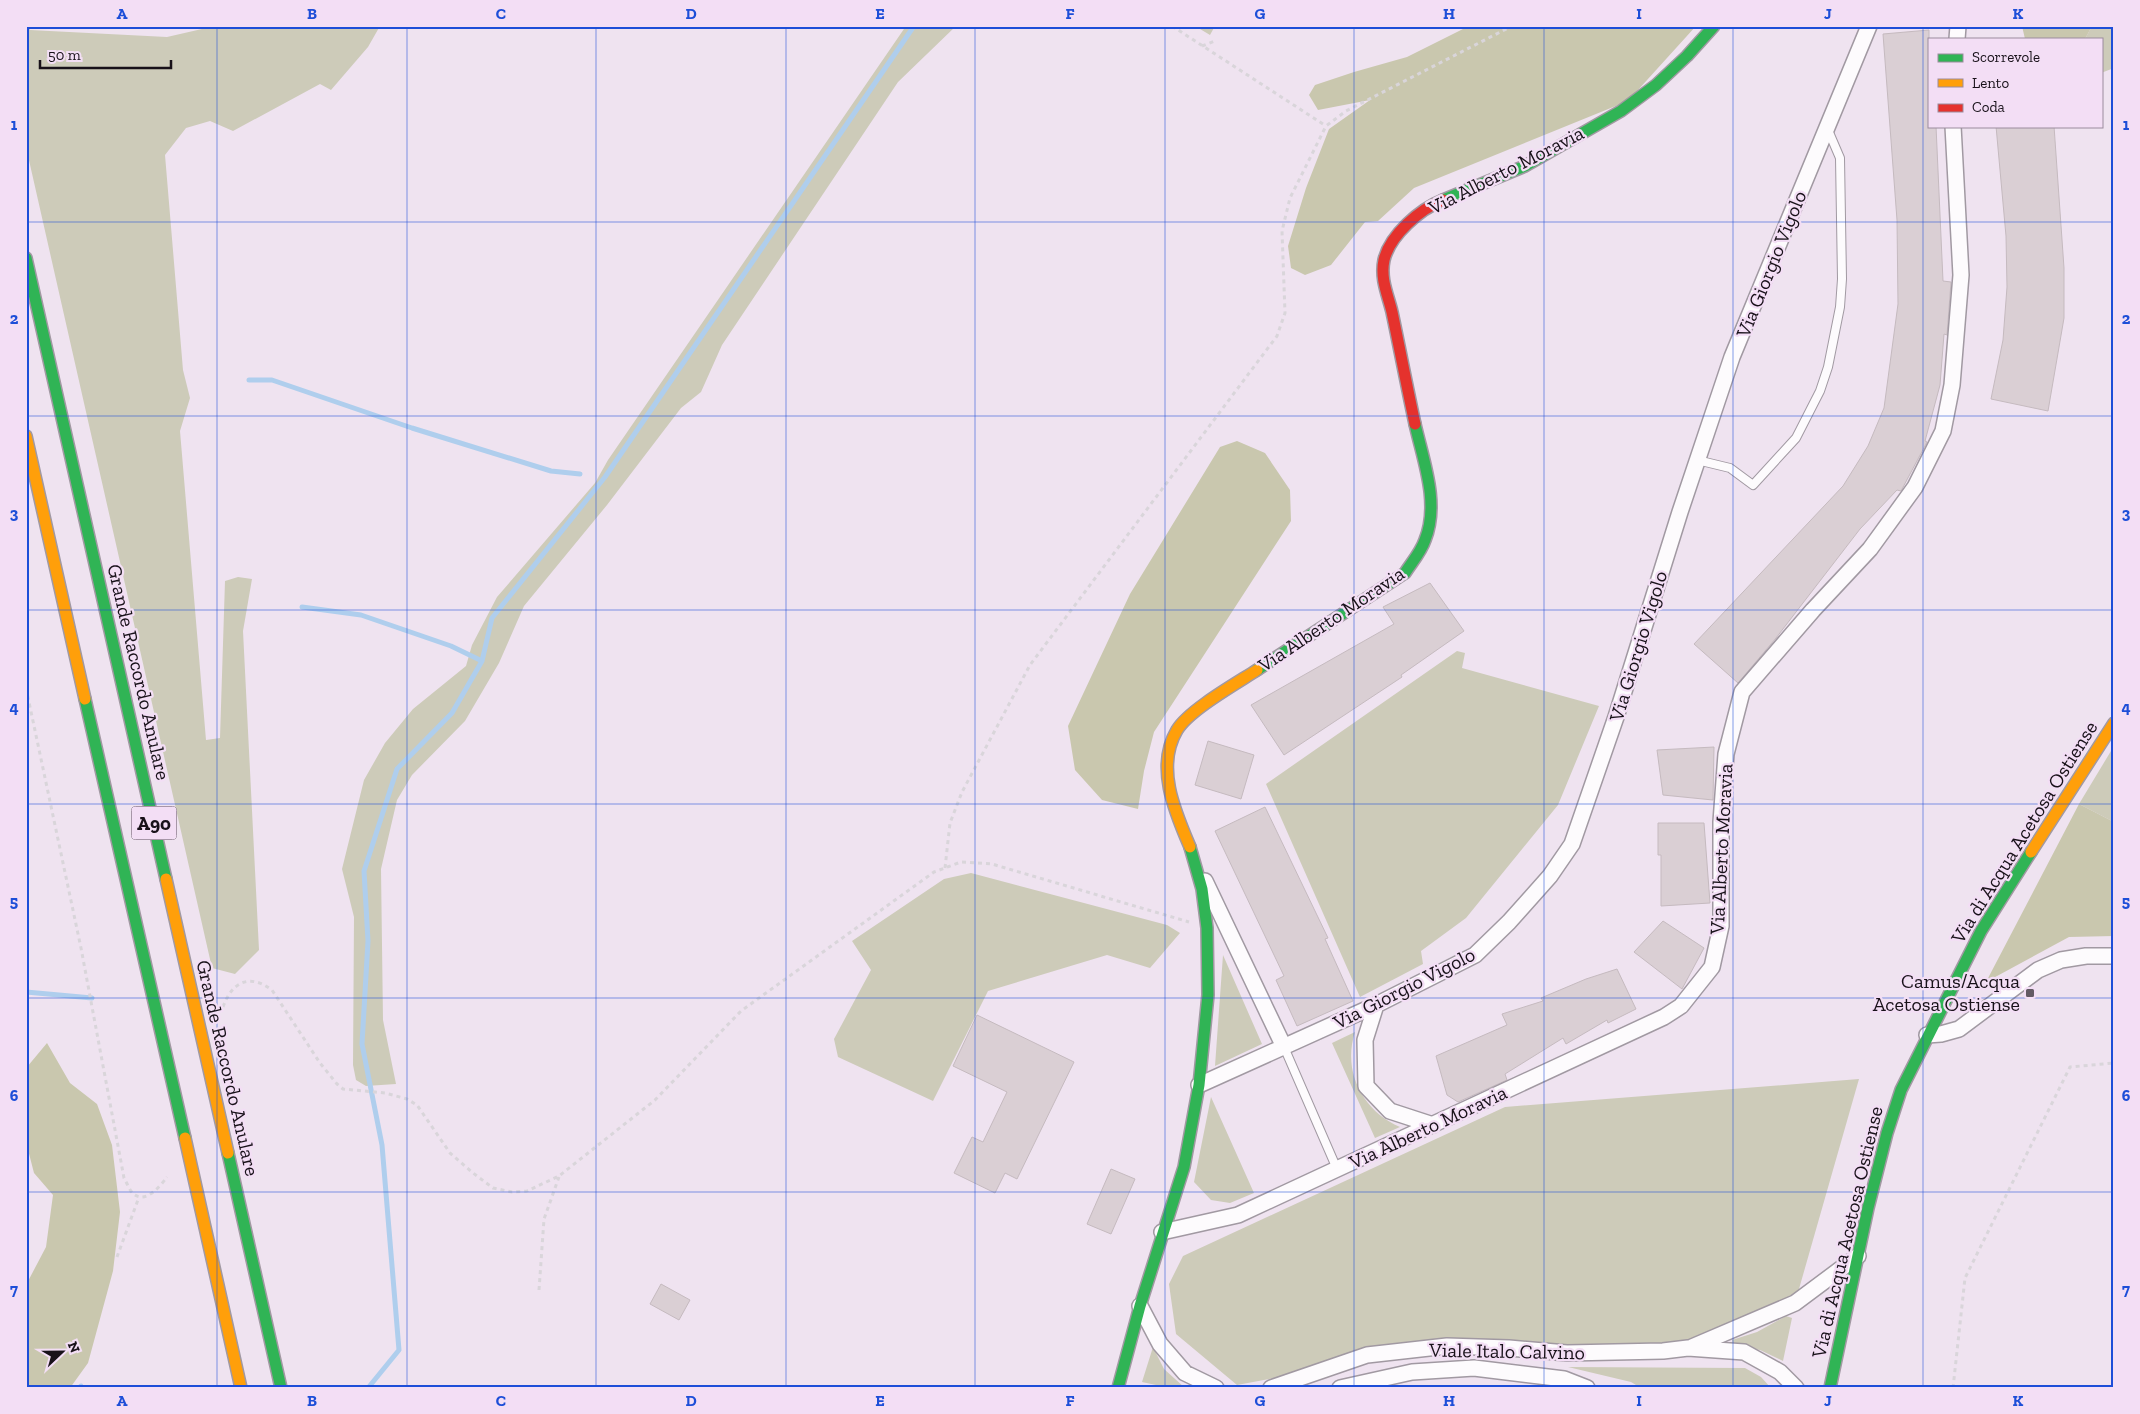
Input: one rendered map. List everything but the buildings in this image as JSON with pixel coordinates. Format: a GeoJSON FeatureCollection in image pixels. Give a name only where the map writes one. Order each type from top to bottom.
{"type":"FeatureCollection","features":[{"type":"Feature","properties":{"kind":"main road","name":"Via Alberto Moravia"},"geometry":{"type":"LineString","coordinates":[[1118,1388],[1162,1232],[1184,1167],[1199,1085],[1208,994],[1207,928],[1202,889],[1192,854],[1179,823],[1169,790],[1168,758],[1171,743],[1178,728],[1206,703],[1405,573],[1425,544],[1430,527],[1431,499],[1390,304],[1382,278],[1384,259],[1400,230],[1432,204],[1525,166],[1621,110],[1656,84],[1687,56],[1714,26]]}},
{"type":"Feature","properties":{"kind":"main road","name":"Grande Raccordo Anulare"},"geometry":{"type":"LineString","coordinates":[[26,258],[282,1388]]}},
{"type":"Feature","properties":{"kind":"main road","name":"A90"},"geometry":{"type":"LineString","coordinates":[[26,436],[241,1388]]}},
{"type":"Feature","properties":{"kind":"main road","name":"Via di Acqua Acetosa Ostiense"},"geometry":{"type":"LineString","coordinates":[[1830,1388],[1868,1208],[1901,1090],[1927,1034],[1981,931],[2114,723]]}},
{"type":"Feature","properties":{"kind":"street","name":"Via Giorgio Vigolo"},"geometry":{"type":"LineString","coordinates":[[1199,1085],[1376,1005],[1475,955],[1509,922],[1550,876],[1572,844],[1614,725],[1697,460],[1732,357],[1868,26]]}},
{"type":"Feature","properties":{"kind":"street","name":"Via Alberto Moravia"},"geometry":{"type":"LineString","coordinates":[[1162,1232],[1238,1215],[1664,1016],[1681,1006],[1712,967],[1721,926],[1721,822],[1726,754],[1742,692],[1813,610],[1870,550],[1915,486],[1943,431],[1952,384],[1961,275],[1953,128]]}},
{"type":"Feature","properties":{"kind":"street"},"geometry":{"type":"LineString","coordinates":[[1192,854],[1284,1047]]}},
{"type":"Feature","properties":{"kind":"street"},"geometry":{"type":"LineString","coordinates":[[1927,1034],[1941,1034],[1959,1028],[2038,970],[2061,960],[2114,956]]}},
{"type":"Feature","properties":{"kind":"street"},"geometry":{"type":"LineString","coordinates":[[1376,1005],[1365,1040],[1366,1086],[1390,1111],[1433,1125]]}},
{"type":"Feature","properties":{"kind":"street","name":"Viale Italo Calvino"},"geometry":{"type":"LineString","coordinates":[[1688,1348],[1795,1303],[1858,1256]]}},
{"type":"Feature","properties":{"kind":"street"},"geometry":{"type":"LineString","coordinates":[[1140,1306],[1160,1344],[1185,1373],[1216,1388]]}},
{"type":"Feature","properties":{"kind":"street","name":"Viale Italo Calvino"},"geometry":{"type":"LineString","coordinates":[[1270,1388],[1367,1355],[1447,1346],[1567,1352],[1663,1351],[1688,1348],[1744,1352],[1780,1372],[1796,1388]]}},
{"type":"Feature","properties":{"kind":"street","name":"Viale Italo Calvino"},"geometry":{"type":"LineString","coordinates":[[1340,1388],[1412,1372],[1474,1368],[1564,1379],[1587,1388]]}},
{"type":"Feature","properties":{"kind":"lane"},"geometry":{"type":"LineString","coordinates":[[1697,460],[1730,468],[1752,485],[1796,438],[1820,391],[1828,367],[1840,307],[1842,279],[1840,158],[1827,126]]}},
{"type":"Feature","properties":{"kind":"lane"},"geometry":{"type":"LineString","coordinates":[[1284,1047],[1337,1169]]}},
{"type":"Feature","properties":{"kind":"path"},"geometry":{"type":"LineString","coordinates":[[1172,26],[1326,126]]}},
{"type":"Feature","properties":{"kind":"path"},"geometry":{"type":"LineString","coordinates":[[945,868],[950,822],[962,792],[1030,665],[1277,336],[1285,313],[1282,231],[1290,198],[1326,126],[1346,111],[1512,26]]}},
{"type":"Feature","properties":{"kind":"path"},"geometry":{"type":"LineString","coordinates":[[1202,46],[1215,41]]}},
{"type":"Feature","properties":{"kind":"path"},"geometry":{"type":"LineString","coordinates":[[26,688],[81,948],[124,1178],[133,1194],[139,1197],[153,1193],[167,1176]]}},
{"type":"Feature","properties":{"kind":"path"},"geometry":{"type":"LineString","coordinates":[[223,1007],[227,996],[234,988],[244,982],[255,980],[265,984],[272,990],[320,1063],[343,1089],[385,1093],[407,1099],[417,1105],[450,1153],[493,1188],[512,1192],[527,1191],[559,1176],[654,1100],[741,1011],[934,872],[961,862],[992,864],[1207,928]]}},
{"type":"Feature","properties":{"kind":"path"},"geometry":{"type":"LineString","coordinates":[[1953,1388],[1965,1278],[2070,1067],[2114,1062]]}},
{"type":"Feature","properties":{"kind":"path"},"geometry":{"type":"LineString","coordinates":[[539,1290],[544,1219],[559,1176]]}},
{"type":"Feature","properties":{"kind":"path"},"geometry":{"type":"LineString","coordinates":[[117,1257],[139,1197]]}},
{"type":"Feature","properties":{"kind":"shaded area"},"geometry":{"type":"Polygon","coordinates":[[[26,26],[29,26],[30,30],[167,37],[215,26],[380,26],[368,47],[331,90],[320,84],[233,131],[210,121],[186,128],[165,155],[183,370],[190,398],[180,431],[206,740],[220,738],[225,581],[238,577],[252,579],[243,631],[259,950],[235,974],[212,968],[26,147],[26,26]]]}},
{"type":"Feature","properties":{"kind":"shaded area"},"geometry":{"type":"Polygon","coordinates":[[[906,26],[956,26],[898,82],[722,345],[701,392],[681,408],[607,505],[524,606],[499,663],[465,721],[412,775],[397,800],[381,869],[383,1020],[396,1084],[366,1086],[356,1080],[353,1065],[354,917],[342,869],[364,780],[385,743],[413,709],[466,666],[472,645],[497,597],[595,483],[608,460],[906,26]]]}},
{"type":"Feature","properties":{"kind":"shaded area"},"geometry":{"type":"Polygon","coordinates":[[[1195,26],[1215,26],[1210,35],[1195,26]]]}},
{"type":"Feature","properties":{"kind":"shaded area"},"geometry":{"type":"Polygon","coordinates":[[[1469,26],[1696,26],[1628,101],[1414,188],[1378,221],[1365,222],[1331,265],[1305,275],[1291,268],[1288,246],[1306,188],[1329,129],[1370,100],[1318,110],[1309,95],[1315,85],[1407,57],[1469,26]]]}},
{"type":"Feature","properties":{"kind":"shaded area"},"geometry":{"type":"Polygon","coordinates":[[[2022,26],[2092,26],[2086,38],[2025,38],[2022,26]]]}},
{"type":"Feature","properties":{"kind":"shaded area"},"geometry":{"type":"Polygon","coordinates":[[[2092,26],[2114,26],[2114,68],[2102,73],[2102,38],[2086,38],[2092,26]]]}},
{"type":"Feature","properties":{"kind":"shaded area"},"geometry":{"type":"Polygon","coordinates":[[[1237,441],[1265,453],[1290,490],[1291,521],[1154,732],[1144,771],[1138,809],[1102,800],[1075,770],[1068,726],[1130,594],[1220,447],[1237,441]]]}},
{"type":"Feature","properties":{"kind":"shaded area"},"geometry":{"type":"Polygon","coordinates":[[[1457,651],[1465,653],[1462,668],[1599,706],[1558,805],[1466,918],[1421,951],[1423,964],[1360,997],[1266,784],[1457,651]]]}},
{"type":"Feature","properties":{"kind":"shaded area"},"geometry":{"type":"Polygon","coordinates":[[[2114,746],[2114,822],[2079,804],[2114,746]]]}},
{"type":"Feature","properties":{"kind":"shaded area"},"geometry":{"type":"Polygon","coordinates":[[[2079,804],[2114,822],[2114,936],[2069,937],[1986,982],[2079,804]]]}},
{"type":"Feature","properties":{"kind":"shaded area"},"geometry":{"type":"Polygon","coordinates":[[[971,873],[1167,925],[1180,933],[1150,968],[1107,955],[988,991],[933,1101],[838,1057],[834,1039],[871,970],[852,941],[944,879],[971,873]]]}},
{"type":"Feature","properties":{"kind":"shaded area"},"geometry":{"type":"Polygon","coordinates":[[[1223,955],[1262,1044],[1215,1066],[1223,955]]]}},
{"type":"Feature","properties":{"kind":"shaded area"},"geometry":{"type":"Polygon","coordinates":[[[1355,1032],[1351,1061],[1359,1088],[1366,1100],[1376,1111],[1400,1127],[1375,1138],[1332,1043],[1355,1032]]]}},
{"type":"Feature","properties":{"kind":"shaded area"},"geometry":{"type":"Polygon","coordinates":[[[47,1043],[70,1083],[97,1104],[112,1145],[120,1212],[113,1271],[88,1363],[70,1388],[26,1388],[26,1285],[46,1247],[53,1195],[34,1173],[26,1142],[27,1067],[47,1043]]]}},
{"type":"Feature","properties":{"kind":"shaded area"},"geometry":{"type":"Polygon","coordinates":[[[1859,1079],[1795,1303],[1663,1351],[1447,1346],[1237,1385],[1176,1334],[1169,1284],[1183,1256],[1505,1107],[1859,1079]]]}},
{"type":"Feature","properties":{"kind":"shaded area"},"geometry":{"type":"Polygon","coordinates":[[[1211,1097],[1254,1193],[1230,1203],[1211,1200],[1194,1182],[1211,1097]]]}},
{"type":"Feature","properties":{"kind":"shaded area"},"geometry":{"type":"Polygon","coordinates":[[[1786,1316],[1792,1318],[1783,1361],[1760,1350],[1733,1346],[1732,1340],[1757,1332],[1786,1316]]]}},
{"type":"Feature","properties":{"kind":"shaded area"},"geometry":{"type":"Polygon","coordinates":[[[1153,1347],[1164,1369],[1184,1387],[1170,1388],[1142,1382],[1153,1347]]]}},
{"type":"Feature","properties":{"kind":"shaded area"},"geometry":{"type":"Polygon","coordinates":[[[1568,1367],[1745,1368],[1761,1377],[1771,1388],[1641,1388],[1631,1382],[1568,1367]]]}},
{"type":"Feature","properties":{"kind":"waterway"},"geometry":{"type":"LineString","coordinates":[[368,1388],[399,1350],[382,1145],[362,1044],[368,941],[364,871],[397,769],[452,713],[482,661],[492,618],[605,477],[914,26]]}},
{"type":"Feature","properties":{"kind":"waterway"},"geometry":{"type":"LineString","coordinates":[[249,380],[272,380],[412,428],[551,471],[580,474]]}},
{"type":"Feature","properties":{"kind":"waterway"},"geometry":{"type":"LineString","coordinates":[[302,607],[361,615],[451,646],[482,661]]}},
{"type":"Feature","properties":{"kind":"waterway"},"geometry":{"type":"LineString","coordinates":[[26,992],[92,998]]}},
{"type":"Feature","properties":{"kind":"traffic: fast"},"geometry":{"type":"LineString","coordinates":[[1443,200],[1525,166],[1621,111],[1656,85],[1687,56],[1714,26]]}},
{"type":"Feature","properties":{"kind":"traffic: fast"},"geometry":{"type":"LineString","coordinates":[[26,258],[166,879]]}},
{"type":"Feature","properties":{"kind":"traffic: fast"},"geometry":{"type":"LineString","coordinates":[[1257,670],[1405,573],[1419,553],[1429,526],[1431,497],[1426,467],[1415,424]]}},
{"type":"Feature","properties":{"kind":"traffic: fast"},"geometry":{"type":"LineString","coordinates":[[85,699],[185,1138]]}},
{"type":"Feature","properties":{"kind":"traffic: fast"},"geometry":{"type":"LineString","coordinates":[[1118,1388],[1140,1306],[1184,1167],[1199,1085],[1208,995],[1207,928],[1202,889],[1190,847]]}},
{"type":"Feature","properties":{"kind":"traffic: fast"},"geometry":{"type":"LineString","coordinates":[[1830,1388],[1868,1208],[1887,1133],[1901,1090],[1981,931],[2031,852]]}},
{"type":"Feature","properties":{"kind":"traffic: fast"},"geometry":{"type":"LineString","coordinates":[[228,1153],[281,1388]]}},
{"type":"Feature","properties":{"kind":"traffic: slow"},"geometry":{"type":"LineString","coordinates":[[26,436],[85,699]]}},
{"type":"Feature","properties":{"kind":"traffic: slow"},"geometry":{"type":"LineString","coordinates":[[1190,847],[1173,804],[1167,774],[1171,744],[1177,730],[1192,714],[1214,697],[1257,670]]}},
{"type":"Feature","properties":{"kind":"traffic: slow"},"geometry":{"type":"LineString","coordinates":[[2031,852],[2114,723]]}},
{"type":"Feature","properties":{"kind":"traffic: slow"},"geometry":{"type":"LineString","coordinates":[[166,879],[228,1153]]}},
{"type":"Feature","properties":{"kind":"traffic: slow"},"geometry":{"type":"LineString","coordinates":[[185,1138],[241,1388]]}},
{"type":"Feature","properties":{"kind":"traffic: jam"},"geometry":{"type":"LineString","coordinates":[[1415,424],[1385,287],[1383,267],[1387,251],[1399,232],[1416,216],[1443,200]]}},
{"type":"Feature","properties":{"kind":"place","name":"Camus/Acqua Acetosa Ostiense"},"geometry":{"type":"Point","coordinates":[2030,993]}}]}
